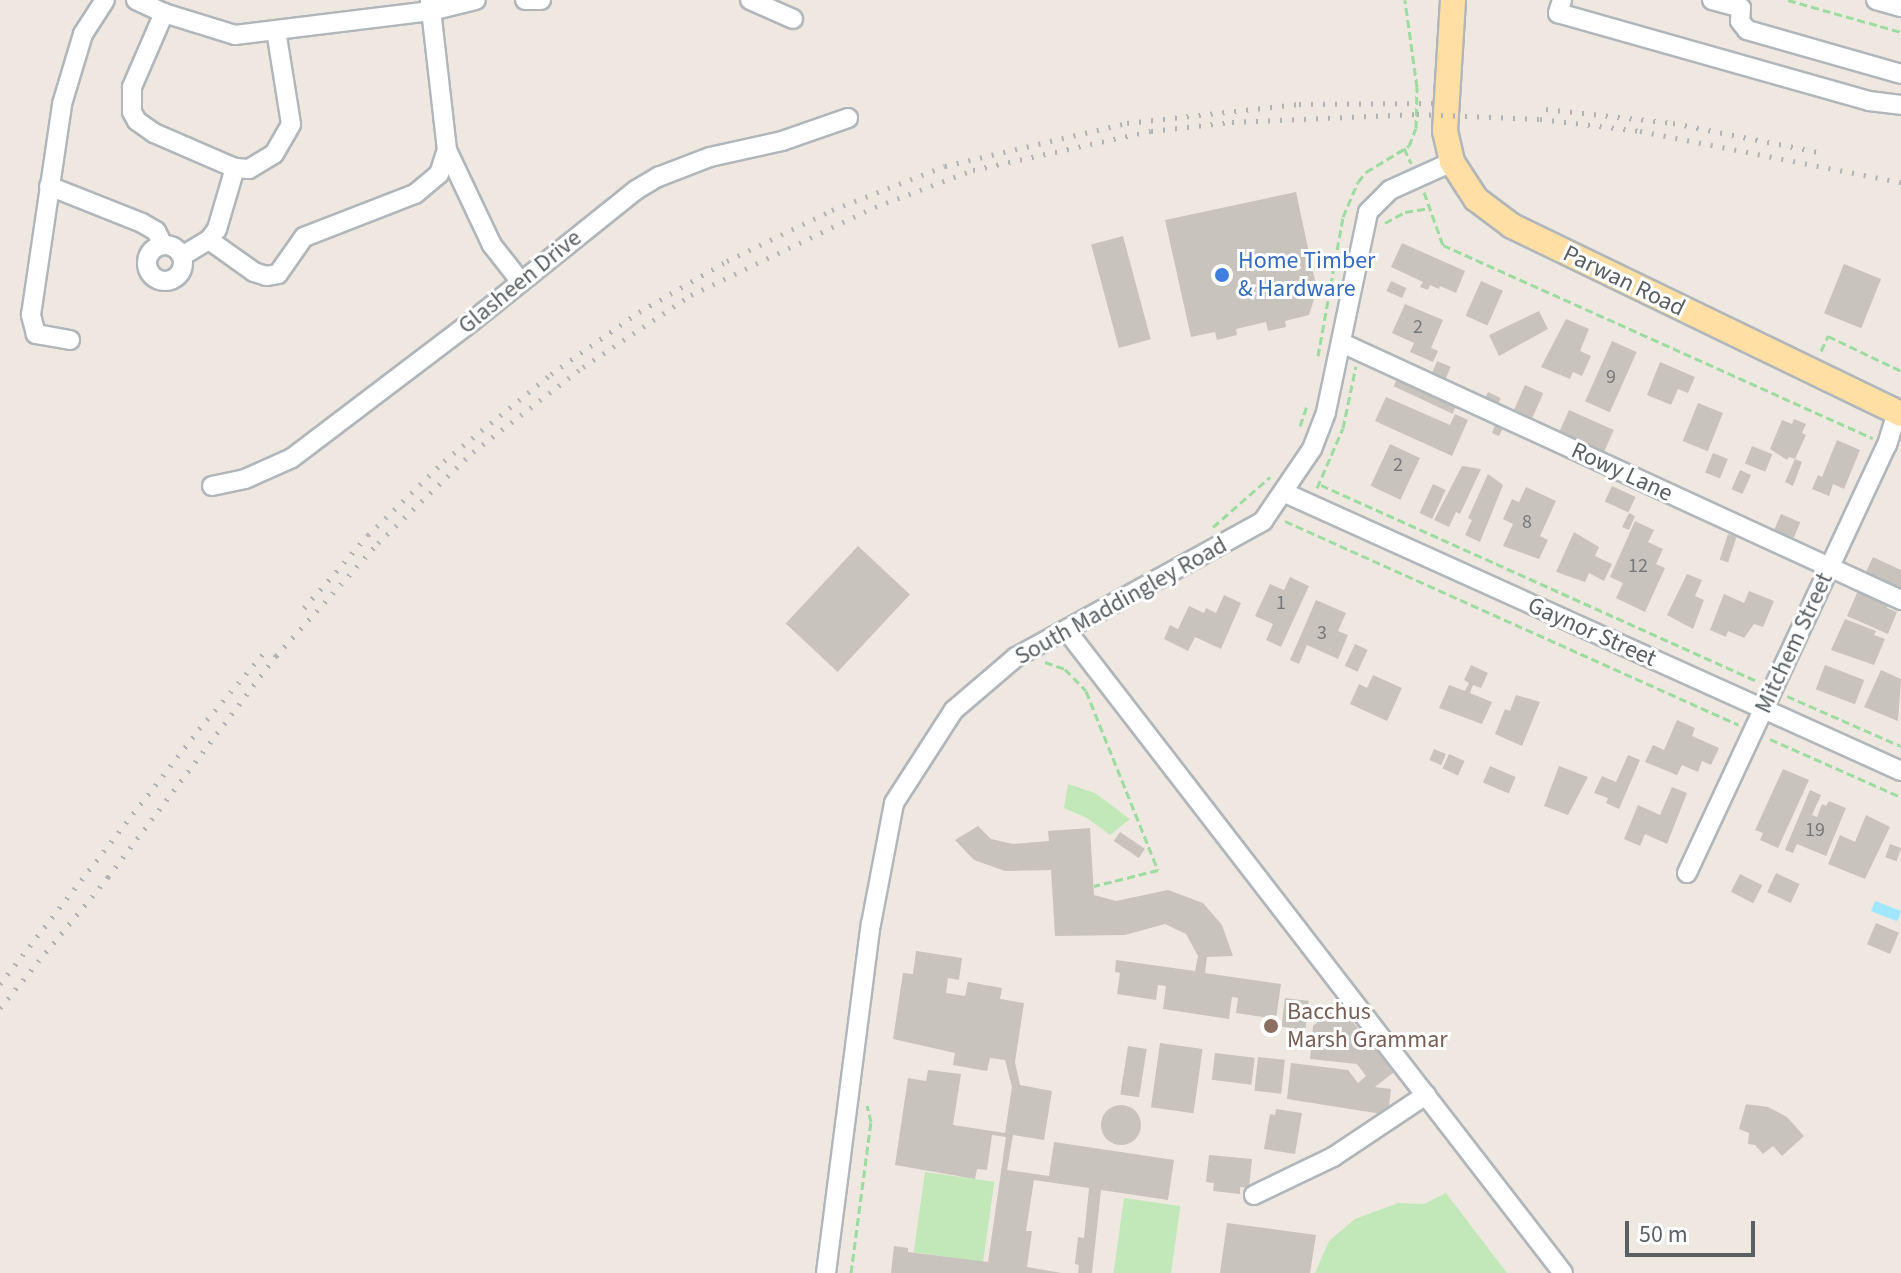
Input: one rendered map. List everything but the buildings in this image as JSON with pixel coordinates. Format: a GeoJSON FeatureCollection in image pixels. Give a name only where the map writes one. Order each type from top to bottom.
{"type":"FeatureCollection","features":[{"type":"Feature","properties":{"kind":"main road"},"geometry":{"type":"LineString","coordinates":[[1450,71],[1453,0]]}},
{"type":"Feature","properties":{"kind":"main road"},"geometry":{"type":"LineString","coordinates":[[1450,71],[1466,0]]}},
{"type":"Feature","properties":{"kind":"main road","name":"Parwan Road"},"geometry":{"type":"LineString","coordinates":[[1450,71],[1445,131],[1452,162],[1476,199],[1512,226],[1899,413]]}},
{"type":"Feature","properties":{"kind":"street"},"geometry":{"type":"LineString","coordinates":[[70,340],[36,334],[32,326],[49,186],[74,57],[83,34],[105,0]]}},
{"type":"Feature","properties":{"kind":"street"},"geometry":{"type":"LineString","coordinates":[[136,0],[164,13],[235,35],[476,0]]}},
{"type":"Feature","properties":{"kind":"street"},"geometry":{"type":"LineString","coordinates":[[525,0],[541,0]]}},
{"type":"Feature","properties":{"kind":"street"},"geometry":{"type":"LineString","coordinates":[[750,0],[793,19]]}},
{"type":"Feature","properties":{"kind":"street"},"geometry":{"type":"LineString","coordinates":[[1562,0],[1558,13],[1869,101],[1901,105]]}},
{"type":"Feature","properties":{"kind":"street"},"geometry":{"type":"LineString","coordinates":[[1712,0],[1742,4],[1740,21],[1747,30],[1901,74]]}},
{"type":"Feature","properties":{"kind":"street"},"geometry":{"type":"LineString","coordinates":[[1876,0],[1901,7]]}},
{"type":"Feature","properties":{"kind":"street"},"geometry":{"type":"LineString","coordinates":[[431,5],[447,150],[492,245],[521,282]]}},
{"type":"Feature","properties":{"kind":"street"},"geometry":{"type":"LineString","coordinates":[[164,13],[132,87],[132,112],[137,121],[154,133],[235,168],[249,169],[274,154],[291,124],[276,30]]}},
{"type":"Feature","properties":{"kind":"street","name":"Glasheen Drive"},"geometry":{"type":"LineString","coordinates":[[212,486],[245,479],[292,458],[636,190],[658,177],[710,157],[782,141],[848,118]]}},
{"type":"Feature","properties":{"kind":"street"},"geometry":{"type":"LineString","coordinates":[[209,240],[239,263],[266,276],[278,274],[304,237],[415,194],[439,174],[447,150]]}},
{"type":"Feature","properties":{"kind":"street","name":"South Maddingley Road"},"geometry":{"type":"LineString","coordinates":[[826,1273],[871,924],[894,803],[954,710],[1016,657],[1070,636],[1263,521],[1312,449],[1351,347],[1346,308],[1368,212],[1390,190],[1418,174],[1452,162]]}},
{"type":"Feature","properties":{"kind":"street"},"geometry":{"type":"LineString","coordinates":[[182,256],[209,240],[224,211],[235,168]]}},
{"type":"Feature","properties":{"kind":"street"},"geometry":{"type":"LineString","coordinates":[[49,186],[142,223],[156,231],[163,245]]}},
{"type":"Feature","properties":{"kind":"street"},"geometry":{"type":"LineString","coordinates":[[163,245],[171,246],[182,256],[182,272],[176,278],[160,281],[153,277],[147,262],[149,254],[163,245]]}},
{"type":"Feature","properties":{"kind":"street","name":"Rowy Lane"},"geometry":{"type":"LineString","coordinates":[[1351,347],[1901,600]]}},
{"type":"Feature","properties":{"kind":"street","name":"Mitchem Street"},"geometry":{"type":"LineString","coordinates":[[1687,873],[1887,445],[1899,413]]}},
{"type":"Feature","properties":{"kind":"street","name":"Gaynor Street"},"geometry":{"type":"LineString","coordinates":[[1283,492],[1901,771]]}},
{"type":"Feature","properties":{"kind":"street"},"geometry":{"type":"LineString","coordinates":[[1070,636],[1563,1273]]}},
{"type":"Feature","properties":{"kind":"street"},"geometry":{"type":"LineString","coordinates":[[1254,1195],[1333,1157],[1426,1095]]}},
{"type":"Feature","properties":{"kind":"path"},"geometry":{"type":"LineString","coordinates":[[1317,364],[1343,217],[1358,182],[1366,172],[1404,148],[1416,128],[1405,0]]}},
{"type":"Feature","properties":{"kind":"path"},"geometry":{"type":"LineString","coordinates":[[1788,0],[1901,32]]}},
{"type":"Feature","properties":{"kind":"path"},"geometry":{"type":"LineString","coordinates":[[1404,148],[1418,174],[1443,245],[1887,445]]}},
{"type":"Feature","properties":{"kind":"path"},"geometry":{"type":"LineString","coordinates":[[1379,233],[1384,224],[1405,212],[1430,208]]}},
{"type":"Feature","properties":{"kind":"path"},"geometry":{"type":"LineString","coordinates":[[1820,353],[1828,336],[1901,371]]}},
{"type":"Feature","properties":{"kind":"path"},"geometry":{"type":"LineString","coordinates":[[1351,347],[1343,428],[1320,484],[1308,503],[1285,521],[1901,797]]}},
{"type":"Feature","properties":{"kind":"path"},"geometry":{"type":"LineString","coordinates":[[1298,431],[1311,393]]}},
{"type":"Feature","properties":{"kind":"path"},"geometry":{"type":"LineString","coordinates":[[1212,527],[1274,473]]}},
{"type":"Feature","properties":{"kind":"path"},"geometry":{"type":"LineString","coordinates":[[1320,484],[1901,746]]}},
{"type":"Feature","properties":{"kind":"path"},"geometry":{"type":"LineString","coordinates":[[1070,636],[1041,661],[1065,669],[1086,691],[1158,870],[1094,886]]}},
{"type":"Feature","properties":{"kind":"path"},"geometry":{"type":"LineString","coordinates":[[851,1273],[871,1122],[865,1095]]}},
{"type":"Feature","properties":{"kind":"green space"},"geometry":{"type":"Polygon","coordinates":[[[1068,784],[1095,793],[1130,819],[1110,835],[1087,818],[1064,808],[1068,784]]]}},
{"type":"Feature","properties":{"kind":"green space"},"geometry":{"type":"Polygon","coordinates":[[[925,1172],[994,1182],[983,1262],[914,1252],[925,1172]]]}},
{"type":"Feature","properties":{"kind":"green space"},"geometry":{"type":"Polygon","coordinates":[[[1446,1193],[1507,1273],[1315,1273],[1329,1241],[1355,1219],[1398,1203],[1424,1204],[1446,1193]]]}},
{"type":"Feature","properties":{"kind":"green space"},"geometry":{"type":"Polygon","coordinates":[[[1124,1198],[1180,1206],[1171,1273],[1113,1273],[1124,1198]]]}},
{"type":"Feature","properties":{"kind":"water"},"geometry":{"type":"Polygon","coordinates":[[[1875,901],[1901,911],[1897,921],[1871,911],[1875,901]]]}},
{"type":"Feature","properties":{"kind":"railway"},"geometry":{"type":"LineString","coordinates":[[304,608],[368,535],[444,461],[551,374],[639,312],[727,261],[832,210],[945,166],[1127,123],[1299,104],[1435,103]]}},
{"type":"Feature","properties":{"kind":"railway"},"geometry":{"type":"LineString","coordinates":[[1546,109],[1673,123],[1823,153]]}},
{"type":"Feature","properties":{"kind":"railway"},"geometry":{"type":"LineString","coordinates":[[0,1008],[108,877],[276,656],[378,543],[473,452],[583,367],[691,295],[875,207],[973,170],[1151,131],[1232,122],[1417,114],[1540,119],[1640,131],[1901,182]]}},
{"type":"Feature","properties":{"kind":"railway"},"geometry":{"type":"LineString","coordinates":[[0,984],[199,729],[264,653]]}},
{"type":"Feature","properties":{"kind":"place","name":"Home Timber & Hardware"},"geometry":{"type":"Point","coordinates":[1222,275]}},
{"type":"Feature","properties":{"kind":"place","name":"Bacchus Marsh Grammar"},"geometry":{"type":"Point","coordinates":[1271,1026]}}]}
